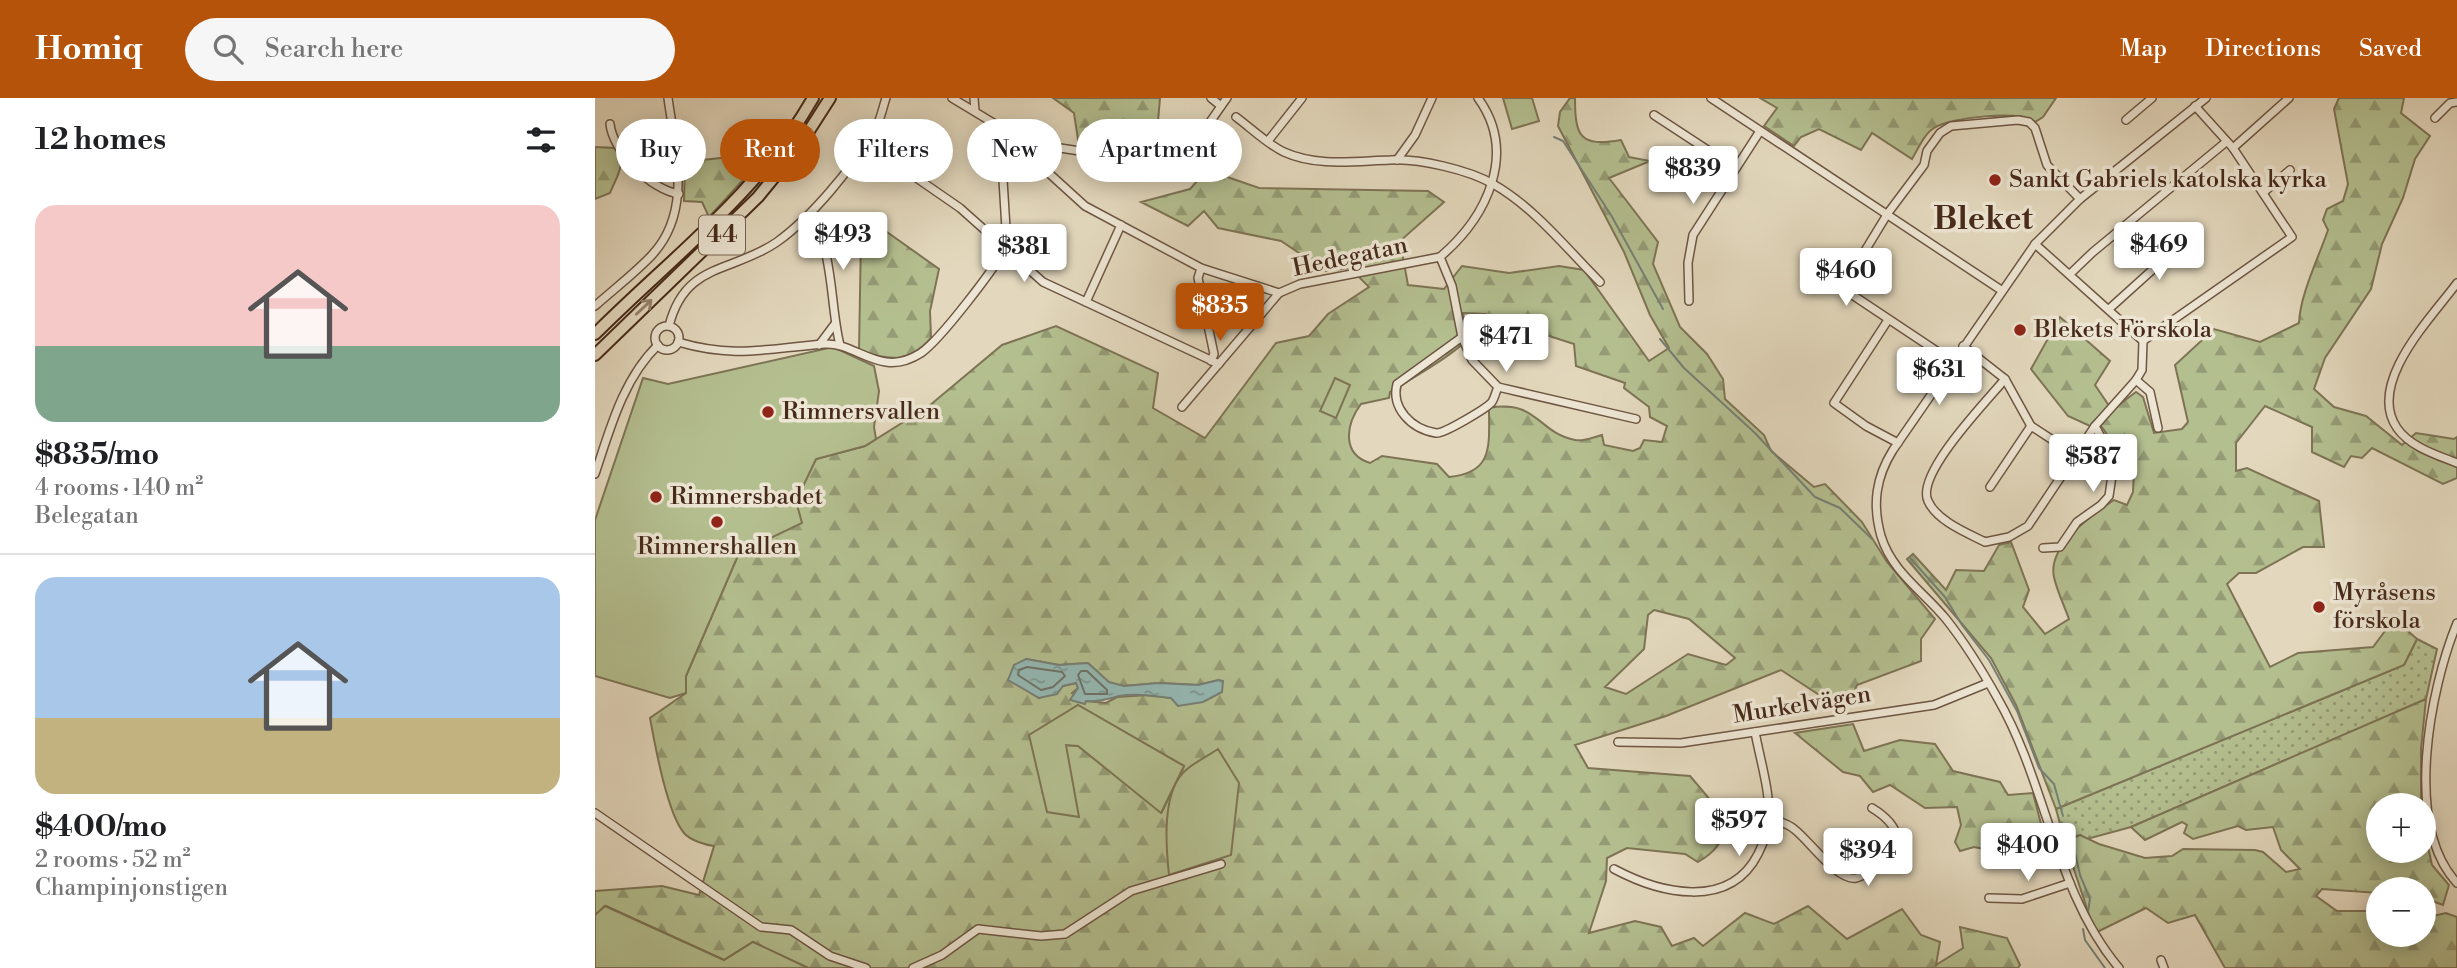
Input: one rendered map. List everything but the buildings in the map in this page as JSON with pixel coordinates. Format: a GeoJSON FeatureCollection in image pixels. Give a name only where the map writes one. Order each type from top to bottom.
{"type":"FeatureCollection","features":[{"type":"Feature","properties":{"kind":"highway","name":"44"},"geometry":{"type":"LineString","coordinates":[[595,334],[747,189],[787,140],[813,98]]}},
{"type":"Feature","properties":{"kind":"highway","name":"44"},"geometry":{"type":"LineString","coordinates":[[595,355],[758,197],[798,148],[829,98]]}},
{"type":"Feature","properties":{"kind":"street"},"geometry":{"type":"LineString","coordinates":[[595,306],[659,246],[675,212],[679,194],[668,98]]}},
{"type":"Feature","properties":{"kind":"street"},"geometry":{"type":"LineString","coordinates":[[880,119],[886,98]]}},
{"type":"Feature","properties":{"kind":"street"},"geometry":{"type":"LineString","coordinates":[[952,98],[988,119]]}},
{"type":"Feature","properties":{"kind":"street"},"geometry":{"type":"LineString","coordinates":[[974,98],[975,111]]}},
{"type":"Feature","properties":{"kind":"street"},"geometry":{"type":"LineString","coordinates":[[1211,98],[1221,106]]}},
{"type":"Feature","properties":{"kind":"street"},"geometry":{"type":"LineString","coordinates":[[1062,148],[1160,163],[1176,160],[1227,98]]}},
{"type":"Feature","properties":{"kind":"street"},"geometry":{"type":"LineString","coordinates":[[1268,141],[1302,98]]}},
{"type":"Feature","properties":{"kind":"street"},"geometry":{"type":"LineString","coordinates":[[1397,160],[1415,135],[1432,98]]}},
{"type":"Feature","properties":{"kind":"street"},"geometry":{"type":"LineString","coordinates":[[1478,98],[1488,112],[1496,138],[1497,167],[1493,184]]}},
{"type":"Feature","properties":{"kind":"street"},"geometry":{"type":"LineString","coordinates":[[1711,98],[2001,290]]}},
{"type":"Feature","properties":{"kind":"street"},"geometry":{"type":"LineString","coordinates":[[2126,120],[2152,98]]}},
{"type":"Feature","properties":{"kind":"street"},"geometry":{"type":"LineString","coordinates":[[2119,968],[2093,934],[2070,883],[2021,744],[1988,683],[1946,619],[1900,571],[1884,544],[1879,525],[1876,485],[1884,465],[1898,443],[2035,244],[2080,199],[2206,98]]}},
{"type":"Feature","properties":{"kind":"street"},"geometry":{"type":"LineString","coordinates":[[2232,148],[2289,98]]}},
{"type":"Feature","properties":{"kind":"street"},"geometry":{"type":"LineString","coordinates":[[2435,118],[2450,103],[2457,102]]}},
{"type":"Feature","properties":{"kind":"street"},"geometry":{"type":"LineString","coordinates":[[2143,341],[2292,237],[2232,148],[2195,106]]}},
{"type":"Feature","properties":{"kind":"street"},"geometry":{"type":"LineString","coordinates":[[1654,115],[1735,168]]}},
{"type":"Feature","properties":{"kind":"street"},"geometry":{"type":"LineString","coordinates":[[1236,117],[1268,141],[1290,153],[1336,162],[1397,160],[1438,165],[1493,184],[1530,213],[1600,282]]}},
{"type":"Feature","properties":{"kind":"street"},"geometry":{"type":"LineString","coordinates":[[1953,362],[1848,292],[1846,282],[1888,213],[1924,164],[1933,141],[1951,126],[2018,120],[2029,122],[2035,128],[2047,165],[2080,199]]}},
{"type":"Feature","properties":{"kind":"street"},"geometry":{"type":"LineString","coordinates":[[610,124],[621,151],[632,164],[661,187],[679,194]]}},
{"type":"Feature","properties":{"kind":"street"},"geometry":{"type":"LineString","coordinates":[[1689,301],[1688,263],[1693,235],[1760,131]]}},
{"type":"Feature","properties":{"kind":"street"},"geometry":{"type":"LineString","coordinates":[[2070,274],[2093,251],[2226,142]]}},
{"type":"Feature","properties":{"kind":"street"},"geometry":{"type":"LineString","coordinates":[[2264,192],[2290,170]]}},
{"type":"Feature","properties":{"kind":"street"},"geometry":{"type":"LineString","coordinates":[[595,474],[625,392],[638,367],[658,345],[657,331],[669,326],[679,299],[696,279],[705,273],[751,259],[788,233],[809,215],[835,182]]}},
{"type":"Feature","properties":{"kind":"street"},"geometry":{"type":"LineString","coordinates":[[922,182],[960,208],[1043,282],[1215,363]]}},
{"type":"Feature","properties":{"kind":"street"},"geometry":{"type":"LineString","coordinates":[[678,342],[708,351],[748,353],[840,345],[887,362],[912,359],[941,335],[1006,249],[1003,182]]}},
{"type":"Feature","properties":{"kind":"street","name":"Hedegatan"},"geometry":{"type":"LineString","coordinates":[[1059,182],[1085,206],[1201,268],[1279,293],[1300,284],[1440,257],[1473,222],[1493,184]]}},
{"type":"Feature","properties":{"kind":"street"},"geometry":{"type":"LineString","coordinates":[[809,215],[813,220],[834,290],[834,325],[840,345]]}},
{"type":"Feature","properties":{"kind":"street"},"geometry":{"type":"LineString","coordinates":[[1086,302],[1121,225]]}},
{"type":"Feature","properties":{"kind":"street"},"geometry":{"type":"LineString","coordinates":[[2109,309],[2191,235]]}},
{"type":"Feature","properties":{"kind":"street"},"geometry":{"type":"LineString","coordinates":[[2005,379],[1931,474],[1926,487],[1930,503],[1942,517],[1985,542],[2009,537],[2028,526],[2074,454],[2095,426],[2137,380],[2142,370],[2143,341],[2035,244]]}},
{"type":"Feature","properties":{"kind":"street"},"geometry":{"type":"LineString","coordinates":[[1440,257],[1452,286],[1462,337],[1472,360],[1498,387],[1636,419]]}},
{"type":"Feature","properties":{"kind":"street"},"geometry":{"type":"LineString","coordinates":[[1201,268],[1199,278],[1215,363]]}},
{"type":"Feature","properties":{"kind":"street"},"geometry":{"type":"LineString","coordinates":[[2457,283],[2402,359],[2392,380],[2389,407],[2397,429],[2406,437],[2457,463]]}},
{"type":"Feature","properties":{"kind":"street"},"geometry":{"type":"LineString","coordinates":[[1182,407],[1215,363],[1279,293]]}},
{"type":"Feature","properties":{"kind":"street"},"geometry":{"type":"LineString","coordinates":[[1888,320],[1834,403],[1866,426],[1898,443]]}},
{"type":"Feature","properties":{"kind":"street"},"geometry":{"type":"LineString","coordinates":[[819,345],[834,325]]}},
{"type":"Feature","properties":{"kind":"street"},"geometry":{"type":"LineString","coordinates":[[669,326],[677,332],[678,342]]}},
{"type":"Feature","properties":{"kind":"street"},"geometry":{"type":"LineString","coordinates":[[1462,337],[1397,384],[1394,396],[1405,417],[1436,433],[1445,431],[1491,404],[1498,387]]}},
{"type":"Feature","properties":{"kind":"street"},"geometry":{"type":"LineString","coordinates":[[658,345],[669,349],[678,342]]}},
{"type":"Feature","properties":{"kind":"street"},"geometry":{"type":"LineString","coordinates":[[1963,346],[2005,379],[2031,426],[2074,454]]}},
{"type":"Feature","properties":{"kind":"street"},"geometry":{"type":"LineString","coordinates":[[2137,380],[2150,392],[2158,428]]}},
{"type":"Feature","properties":{"kind":"street"},"geometry":{"type":"LineString","coordinates":[[1990,487],[2031,426]]}},
{"type":"Feature","properties":{"kind":"street"},"geometry":{"type":"LineString","coordinates":[[2043,548],[2060,547],[2077,522],[2109,496],[2114,462],[2095,426]]}},
{"type":"Feature","properties":{"kind":"street"},"geometry":{"type":"LineString","coordinates":[[2457,623],[2438,681],[2431,723],[2427,807],[2440,860],[2457,883]]}},
{"type":"Feature","properties":{"kind":"street","name":"Murkelvägen"},"geometry":{"type":"LineString","coordinates":[[1618,742],[1681,743],[1934,705],[1988,683]]}},
{"type":"Feature","properties":{"kind":"street"},"geometry":{"type":"LineString","coordinates":[[1614,869],[1638,882],[1690,893],[1721,888],[1751,866],[1763,844],[1769,818],[1755,732]]}},
{"type":"Feature","properties":{"kind":"street"},"geometry":{"type":"LineString","coordinates":[[1769,818],[1791,826],[1841,875],[1856,878],[1887,862],[1895,853],[1898,838],[1889,818],[1872,808]]}},
{"type":"Feature","properties":{"kind":"street"},"geometry":{"type":"LineString","coordinates":[[595,813],[761,927],[791,930],[830,956],[866,968]]}},
{"type":"Feature","properties":{"kind":"street"},"geometry":{"type":"LineString","coordinates":[[913,968],[943,956],[978,929],[1041,936],[1065,934],[1131,891],[1221,864]]}},
{"type":"Feature","properties":{"kind":"street"},"geometry":{"type":"LineString","coordinates":[[1989,898],[2022,900],[2070,883]]}},
{"type":"Feature","properties":{"kind":"green space"},"geometry":{"type":"Polygon","coordinates":[[[1053,98],[1160,98],[1158,119],[1076,119],[1076,126],[1074,113],[1053,98]]]}},
{"type":"Feature","properties":{"kind":"green space"},"geometry":{"type":"Polygon","coordinates":[[[1503,98],[1532,98],[1539,121],[1512,129],[1503,98]]]}},
{"type":"Feature","properties":{"kind":"green space"},"geometry":{"type":"Polygon","coordinates":[[[1570,98],[1575,98],[1576,122],[1583,136],[1597,142],[1621,140],[1629,157],[1650,161],[1609,178],[1658,242],[1653,264],[1680,327],[1707,354],[1723,379],[1725,399],[1764,435],[1771,451],[1814,487],[1825,484],[1862,522],[1887,562],[1935,619],[1921,639],[1921,661],[1857,685],[1849,704],[1827,700],[1781,670],[1666,716],[1575,745],[1588,768],[1690,776],[1716,809],[1723,830],[1721,841],[1698,862],[1685,854],[1627,848],[1607,858],[1606,881],[1589,933],[1635,921],[1661,927],[1672,946],[1694,938],[1703,946],[1745,913],[1774,924],[1808,906],[1847,939],[1902,909],[1921,935],[1940,942],[1936,965],[1963,948],[1960,927],[2007,938],[2020,965],[2018,968],[808,968],[753,942],[724,960],[606,906],[595,915],[595,891],[662,886],[699,895],[714,846],[690,838],[678,823],[663,778],[650,718],[686,693],[686,676],[739,553],[766,537],[776,527],[795,501],[816,459],[865,446],[929,406],[1002,345],[1056,326],[1158,373],[1153,408],[1205,438],[1276,343],[1309,336],[1328,314],[1369,287],[1350,268],[1326,271],[1281,241],[1218,228],[1204,211],[1188,226],[1141,202],[1190,189],[1196,182],[1242,182],[1259,188],[1428,191],[1444,202],[1400,241],[1408,285],[1444,289],[1462,266],[1509,273],[1559,266],[1584,270],[1649,361],[1669,348],[1650,315],[1624,252],[1558,126],[1560,112],[1570,98]],[[1463,313],[1466,334],[1461,345],[1390,392],[1389,398],[1361,404],[1352,420],[1349,438],[1354,453],[1361,459],[1370,463],[1382,456],[1437,464],[1449,477],[1464,474],[1474,470],[1486,455],[1489,408],[1505,407],[1528,412],[1553,431],[1575,440],[1602,435],[1604,445],[1633,451],[1640,448],[1644,440],[1662,442],[1667,426],[1650,417],[1649,407],[1624,388],[1625,383],[1576,366],[1574,344],[1515,325],[1502,331],[1503,355],[1496,347],[1486,314],[1463,313]],[[1654,610],[1648,615],[1644,649],[1605,687],[1626,694],[1688,654],[1726,665],[1735,658],[1689,619],[1654,610]],[[1026,659],[1016,683],[1039,698],[1063,686],[1076,683],[1078,688],[1072,693],[1086,701],[1106,703],[1117,697],[1148,695],[1171,698],[1219,680],[1198,685],[1159,683],[1124,686],[1109,683],[1088,663],[1059,665],[1026,659]],[[1078,705],[1065,745],[1078,746],[1162,812],[1184,766],[1078,705]]]}},
{"type":"Feature","properties":{"kind":"green space"},"geometry":{"type":"Polygon","coordinates":[[[1760,98],[2056,98],[2043,117],[2035,122],[2015,116],[1985,116],[1942,124],[1927,134],[1912,159],[1872,133],[1861,150],[1819,129],[1801,137],[1794,146],[1764,126],[1777,108],[1760,98]]]}},
{"type":"Feature","properties":{"kind":"green space"},"geometry":{"type":"Polygon","coordinates":[[[2339,98],[2404,98],[2401,113],[2430,136],[2415,159],[2403,198],[2382,244],[2371,289],[2325,358],[2314,389],[2334,407],[2366,416],[2402,445],[2416,433],[2454,439],[2457,437],[2457,478],[2443,484],[2372,448],[2362,458],[2351,456],[2344,467],[2312,452],[2312,427],[2265,406],[2236,443],[2236,471],[2247,468],[2319,501],[2324,547],[2303,547],[2256,573],[2239,573],[2227,584],[2270,667],[2298,653],[2373,647],[2394,619],[2417,639],[2404,665],[2056,809],[2016,705],[1991,658],[1907,559],[1913,554],[1946,590],[1956,570],[1984,571],[1999,545],[2011,542],[2029,590],[2023,607],[2045,634],[2069,619],[2054,577],[2057,554],[2073,533],[2105,506],[2114,500],[2127,505],[2133,492],[2134,470],[2119,466],[2110,441],[2095,420],[2090,426],[2068,416],[2031,369],[2060,317],[2110,361],[2095,385],[2112,410],[2136,392],[2143,397],[2154,433],[2182,429],[2188,422],[2175,365],[2214,329],[2260,342],[2299,323],[2306,289],[2328,230],[2323,220],[2327,209],[2343,201],[2348,184],[2334,109],[2339,98]]]}},
{"type":"Feature","properties":{"kind":"green space"},"geometry":{"type":"Polygon","coordinates":[[[595,147],[616,148],[616,180],[610,193],[595,199],[595,147]]]}},
{"type":"Feature","properties":{"kind":"green space"},"geometry":{"type":"Polygon","coordinates":[[[720,158],[720,182],[741,182],[709,217],[702,202],[684,201],[684,182],[706,182],[706,160],[720,158]]]}},
{"type":"Feature","properties":{"kind":"green space"},"geometry":{"type":"Polygon","coordinates":[[[887,232],[939,269],[930,311],[931,338],[914,352],[898,358],[859,351],[861,237],[887,232]]]}},
{"type":"Feature","properties":{"kind":"green space"},"geometry":{"type":"Polygon","coordinates":[[[833,347],[874,366],[879,391],[874,427],[876,439],[865,446],[816,459],[796,501],[802,523],[739,553],[686,676],[686,693],[670,698],[595,676],[595,520],[643,378],[668,384],[833,347]]]}},
{"type":"Feature","properties":{"kind":"green space"},"geometry":{"type":"Polygon","coordinates":[[[1335,378],[1350,385],[1336,418],[1320,411],[1335,378]]]}},
{"type":"Feature","properties":{"kind":"green space"},"geometry":{"type":"Polygon","coordinates":[[[2417,639],[2437,649],[2426,699],[2131,827],[2087,839],[2080,835],[2065,842],[2056,809],[2404,665],[2417,639]]]}},
{"type":"Feature","properties":{"kind":"green space"},"geometry":{"type":"Polygon","coordinates":[[[2426,699],[2421,749],[2421,793],[2366,793],[2366,863],[2432,863],[2449,885],[2443,905],[2436,902],[2436,877],[2366,877],[2366,892],[2322,889],[2316,896],[2337,911],[2366,911],[2366,947],[2436,947],[2436,915],[2446,913],[2457,917],[2457,968],[2225,968],[2195,915],[2168,923],[2146,908],[2095,933],[2065,842],[2080,835],[2099,844],[2145,858],[2172,856],[2183,849],[2255,850],[2263,852],[2286,872],[2300,869],[2281,850],[2273,827],[2246,830],[2238,826],[2193,839],[2184,833],[2187,825],[2182,822],[2145,840],[2131,827],[2426,699]]]}},
{"type":"Feature","properties":{"kind":"green space"},"geometry":{"type":"Polygon","coordinates":[[[1078,705],[1184,766],[1161,813],[1078,746],[1066,745],[1079,817],[1047,812],[1029,735],[1078,705]]]}},
{"type":"Feature","properties":{"kind":"green space"},"geometry":{"type":"Polygon","coordinates":[[[1853,724],[1864,751],[1900,740],[1935,744],[1953,771],[2000,782],[2008,795],[2033,793],[2041,824],[1984,849],[1974,847],[1960,851],[1955,842],[1961,825],[1957,807],[1925,808],[1890,785],[1873,792],[1860,776],[1843,772],[1795,733],[1853,724]]]}},
{"type":"Feature","properties":{"kind":"green space"},"geometry":{"type":"Polygon","coordinates":[[[1218,749],[1239,783],[1231,855],[1169,875],[1167,820],[1172,791],[1186,770],[1218,749]]]}},
{"type":"Feature","properties":{"kind":"green space"},"geometry":{"type":"Polygon","coordinates":[[[605,906],[724,960],[753,942],[808,968],[595,968],[595,915],[605,906]]]}},
{"type":"Feature","properties":{"kind":"water"},"geometry":{"type":"Polygon","coordinates":[[[1026,659],[1059,665],[1088,663],[1109,682],[1124,686],[1159,683],[1198,685],[1219,680],[1223,681],[1222,692],[1203,702],[1178,706],[1171,698],[1138,695],[1086,701],[1085,704],[1070,700],[1078,688],[1076,683],[1063,686],[1057,694],[1039,698],[1008,680],[1014,665],[1026,659]]]}},
{"type":"Feature","properties":{"kind":"waterway"},"geometry":{"type":"LineString","coordinates":[[1554,137],[1563,141],[1611,215],[1663,309]]}},
{"type":"Feature","properties":{"kind":"waterway"},"geometry":{"type":"LineString","coordinates":[[1660,339],[1684,368],[1755,433],[1815,497],[1840,508],[1872,539]]}},
{"type":"Feature","properties":{"kind":"waterway"},"geometry":{"type":"LineString","coordinates":[[1910,558],[1945,597],[1989,660],[2017,711],[2039,768],[2054,784],[2063,816]]}},
{"type":"Feature","properties":{"kind":"waterway"},"geometry":{"type":"LineString","coordinates":[[2069,827],[2080,875],[2090,899],[2088,912]]}},
{"type":"Feature","properties":{"kind":"waterway"},"geometry":{"type":"LineString","coordinates":[[2083,929],[2085,940],[2105,968]]}},
{"type":"Feature","properties":{"kind":"place","name":"Sankt Gabriels katolska kyrka"},"geometry":{"type":"Point","coordinates":[1995,180]}},
{"type":"Feature","properties":{"kind":"place","name":"Blekets Förskola"},"geometry":{"type":"Point","coordinates":[2020,330]}},
{"type":"Feature","properties":{"kind":"place","name":"Rimnersvallen"},"geometry":{"type":"Point","coordinates":[768,412]}},
{"type":"Feature","properties":{"kind":"place","name":"Rimnersbadet"},"geometry":{"type":"Point","coordinates":[656,497]}},
{"type":"Feature","properties":{"kind":"place","name":"Rimnershallen"},"geometry":{"type":"Point","coordinates":[717,522]}},
{"type":"Feature","properties":{"kind":"place","name":"Myråsens förskola"},"geometry":{"type":"Point","coordinates":[2319,607]}},
{"type":"Feature","properties":{"kind":"district","name":"Bleket"},"geometry":{"type":"Point","coordinates":[1983,219]}}]}
